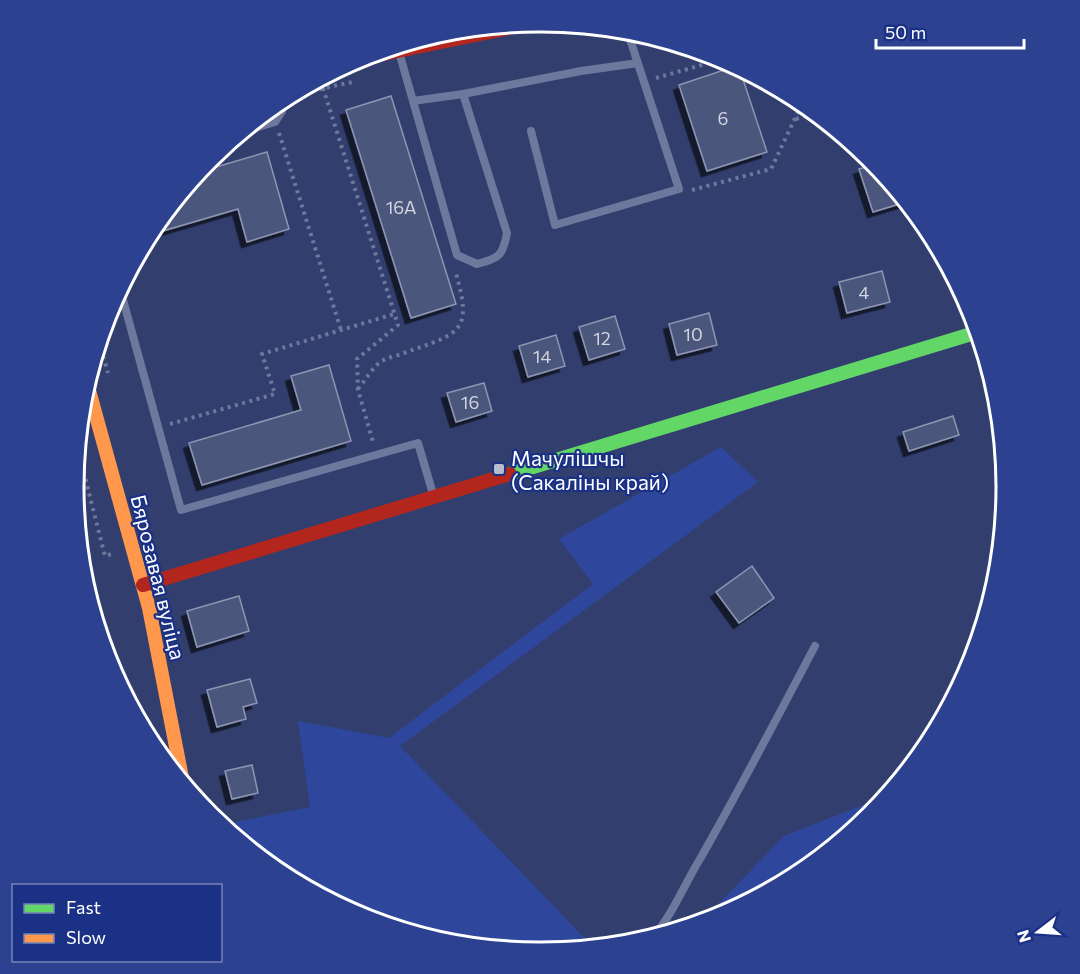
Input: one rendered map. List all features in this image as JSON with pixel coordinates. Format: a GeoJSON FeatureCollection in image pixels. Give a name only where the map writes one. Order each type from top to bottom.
{"type":"FeatureCollection","features":[{"type":"Feature","properties":{"kind":"street"},"geometry":{"type":"LineString","coordinates":[[422,47],[468,37]]}},
{"type":"Feature","properties":{"kind":"street"},"geometry":{"type":"LineString","coordinates":[[143,585],[969,336]]}},
{"type":"Feature","properties":{"kind":"street","name":"Бярозавая вуліца"},"geometry":{"type":"LineString","coordinates":[[92,403],[131,549],[143,585],[159,654],[180,765]]}},
{"type":"Feature","properties":{"kind":"lane"},"geometry":{"type":"LineString","coordinates":[[531,130],[555,225],[679,189],[630,40]]}},
{"type":"Feature","properties":{"kind":"lane"},"geometry":{"type":"LineString","coordinates":[[400,54],[457,255],[477,264],[497,258],[505,248],[507,233],[463,94]]}},
{"type":"Feature","properties":{"kind":"lane"},"geometry":{"type":"LineString","coordinates":[[413,101],[638,63]]}},
{"type":"Feature","properties":{"kind":"lane"},"geometry":{"type":"LineString","coordinates":[[264,125],[274,122],[281,113]]}},
{"type":"Feature","properties":{"kind":"lane"},"geometry":{"type":"LineString","coordinates":[[124,303],[181,510],[418,443],[434,498]]}},
{"type":"Feature","properties":{"kind":"lane"},"geometry":{"type":"LineString","coordinates":[[664,925],[815,646]]}},
{"type":"Feature","properties":{"kind":"path"},"geometry":{"type":"LineString","coordinates":[[644,82],[707,64]]}},
{"type":"Feature","properties":{"kind":"path"},"geometry":{"type":"LineString","coordinates":[[320,89],[354,82]]}},
{"type":"Feature","properties":{"kind":"path"},"geometry":{"type":"LineString","coordinates":[[323,88],[398,325],[357,359],[358,390],[373,440],[369,449]]}},
{"type":"Feature","properties":{"kind":"path"},"geometry":{"type":"LineString","coordinates":[[689,180],[692,192],[771,169],[798,112]]}},
{"type":"Feature","properties":{"kind":"path"},"geometry":{"type":"LineString","coordinates":[[795,119],[804,116]]}},
{"type":"Feature","properties":{"kind":"path"},"geometry":{"type":"LineString","coordinates":[[279,132],[341,330]]}},
{"type":"Feature","properties":{"kind":"path"},"geometry":{"type":"LineString","coordinates":[[358,390],[381,361],[443,339],[457,331],[464,317],[464,307],[455,269]]}},
{"type":"Feature","properties":{"kind":"path"},"geometry":{"type":"LineString","coordinates":[[158,427],[275,394],[262,354],[394,314]]}},
{"type":"Feature","properties":{"kind":"path"},"geometry":{"type":"LineString","coordinates":[[84,475],[105,556]]}},
{"type":"Feature","properties":{"kind":"shaded area"},"geometry":{"type":"Polygon","coordinates":[[[721,447],[758,482],[400,746],[587,940],[510,942],[481,939],[422,927],[394,918],[339,896],[312,881],[287,866],[233,823],[310,807],[298,721],[389,738],[593,584],[559,539],[721,447]]]}},
{"type":"Feature","properties":{"kind":"shaded area"},"geometry":{"type":"Polygon","coordinates":[[[867,803],[840,829],[793,866],[741,896],[715,908],[784,836],[867,803]]]}},
{"type":"Feature","properties":{"kind":"building"},"geometry":{"type":"Polygon","coordinates":[[[723,70],[743,79],[767,152],[707,171],[679,85],[723,70]]]}},
{"type":"Feature","properties":{"kind":"building"},"geometry":{"type":"Polygon","coordinates":[[[391,96],[456,304],[411,318],[346,110],[391,96]]]}},
{"type":"Feature","properties":{"kind":"building"},"geometry":{"type":"Polygon","coordinates":[[[267,152],[289,229],[247,242],[238,209],[163,231],[216,167],[267,152]]]}},
{"type":"Feature","properties":{"kind":"building"},"geometry":{"type":"Polygon","coordinates":[[[864,167],[897,205],[873,212],[859,169],[864,167]]]}},
{"type":"Feature","properties":{"kind":"building"},"geometry":{"type":"Polygon","coordinates":[[[882,271],[890,302],[847,313],[839,282],[882,271]]]}},
{"type":"Feature","properties":{"kind":"building"},"geometry":{"type":"Polygon","coordinates":[[[709,313],[717,345],[677,355],[669,324],[709,313]]]}},
{"type":"Feature","properties":{"kind":"building"},"geometry":{"type":"Polygon","coordinates":[[[615,316],[625,349],[589,360],[579,327],[615,316]]]}},
{"type":"Feature","properties":{"kind":"building"},"geometry":{"type":"Polygon","coordinates":[[[556,335],[565,366],[528,377],[519,346],[556,335]]]}},
{"type":"Feature","properties":{"kind":"building"},"geometry":{"type":"Polygon","coordinates":[[[329,365],[351,441],[202,485],[189,443],[301,410],[291,376],[329,365]]]}},
{"type":"Feature","properties":{"kind":"building"},"geometry":{"type":"Polygon","coordinates":[[[484,383],[492,411],[456,422],[447,393],[484,383]]]}},
{"type":"Feature","properties":{"kind":"building"},"geometry":{"type":"Polygon","coordinates":[[[953,416],[959,435],[909,451],[903,432],[953,416]]]}},
{"type":"Feature","properties":{"kind":"building"},"geometry":{"type":"Polygon","coordinates":[[[752,566],[774,598],[739,623],[716,592],[752,566]]]}},
{"type":"Feature","properties":{"kind":"building"},"geometry":{"type":"Polygon","coordinates":[[[239,596],[249,631],[197,647],[187,611],[239,596]]]}},
{"type":"Feature","properties":{"kind":"building"},"geometry":{"type":"Polygon","coordinates":[[[250,679],[257,703],[243,707],[246,719],[217,727],[207,690],[250,679]]]}},
{"type":"Feature","properties":{"kind":"building"},"geometry":{"type":"Polygon","coordinates":[[[252,765],[258,793],[232,799],[225,771],[252,765]]]}},
{"type":"Feature","properties":{"kind":"traffic: fast"},"geometry":{"type":"LineString","coordinates":[[510,474],[969,335]]}},
{"type":"Feature","properties":{"kind":"traffic: slow"},"geometry":{"type":"LineString","coordinates":[[92,402],[149,608],[179,764]]}},
{"type":"Feature","properties":{"kind":"traffic: jam"},"geometry":{"type":"LineString","coordinates":[[143,585],[510,474]]}},
{"type":"Feature","properties":{"kind":"place","name":"Мачулішчы (Сакаліны край)"},"geometry":{"type":"Point","coordinates":[499,469]}}]}
